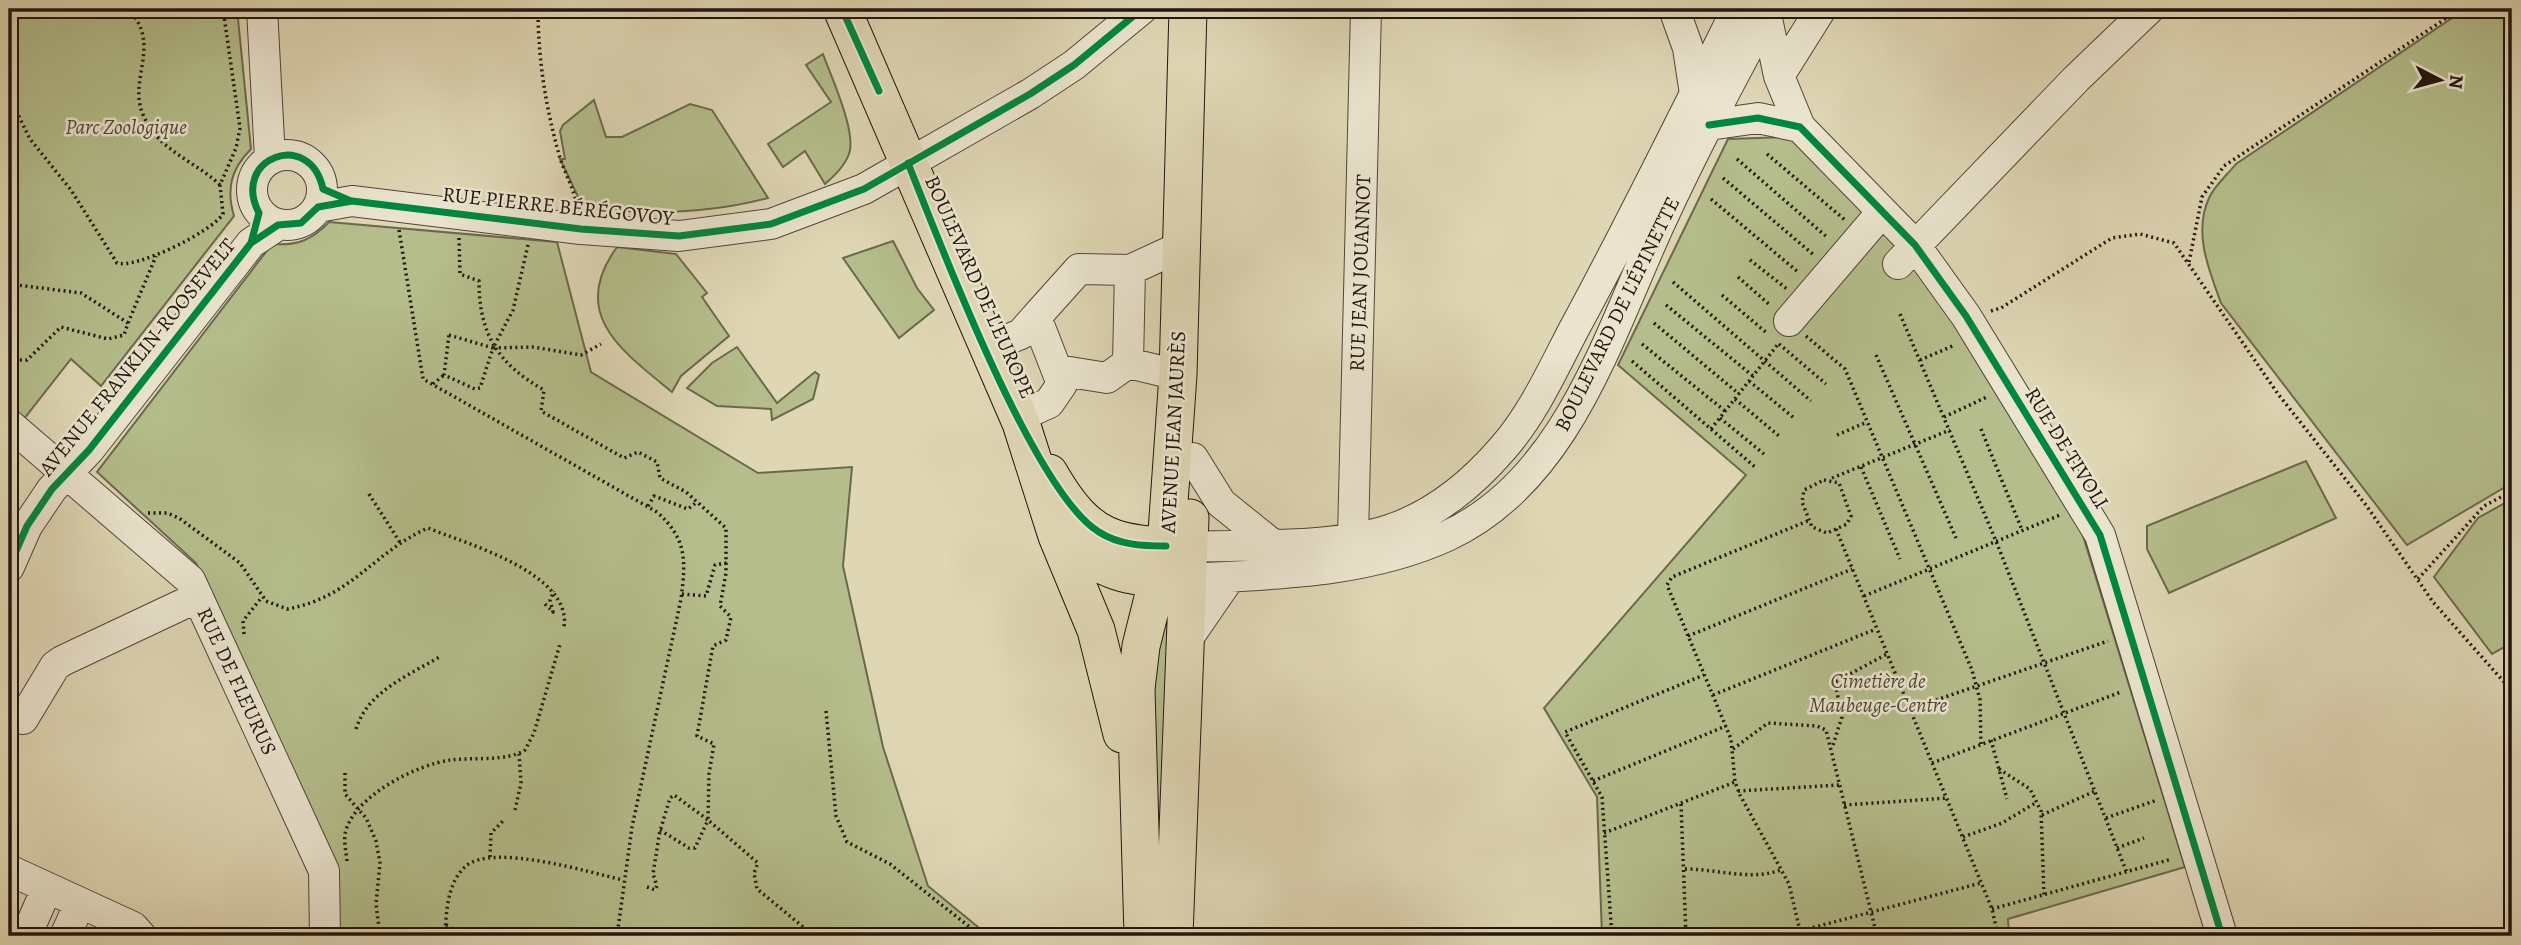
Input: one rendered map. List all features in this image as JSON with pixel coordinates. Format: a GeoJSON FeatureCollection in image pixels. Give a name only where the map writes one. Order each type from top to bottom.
{"type":"FeatureCollection","features":[{"type":"Feature","properties":{"kind":"main road","name":"BOULEVARD DE L'EUROPE"},"geometry":{"type":"LineString","coordinates":[[842,9],[1019,420],[1057,536],[1096,630],[1140,803]]}},
{"type":"Feature","properties":{"kind":"main road","name":"AVENUE JEAN JAURÈS"},"geometry":{"type":"LineString","coordinates":[[1174,936],[1186,640],[1175,563],[1188,9]]}},
{"type":"Feature","properties":{"kind":"main road","name":"AVENUE JEAN JAURÈS"},"geometry":{"type":"LineString","coordinates":[[1143,936],[1136,689],[1141,646],[1175,563],[1193,458],[1211,9]]}},
{"type":"Feature","properties":{"kind":"main road"},"geometry":{"type":"LineString","coordinates":[[1019,420],[1056,485],[1080,517],[1099,532],[1118,541],[1137,545],[1175,563]]}},
{"type":"Feature","properties":{"kind":"main road"},"geometry":{"type":"LineString","coordinates":[[1057,536],[1102,568],[1175,563]]}},
{"type":"Feature","properties":{"kind":"street"},"geometry":{"type":"LineString","coordinates":[[262,9],[269,93],[279,157]]}},
{"type":"Feature","properties":{"kind":"street","name":"RUE PIERRE BÉRÉGOVOY"},"geometry":{"type":"LineString","coordinates":[[320,198],[581,229],[679,236],[771,224],[864,189],[1041,87],[1074,65],[1142,9]]}},
{"type":"Feature","properties":{"kind":"street","name":"RUE JEAN JOUANNOT"},"geometry":{"type":"LineString","coordinates":[[1353,537],[1366,9]]}},
{"type":"Feature","properties":{"kind":"street"},"geometry":{"type":"LineString","coordinates":[[1674,9],[1688,48],[1695,94]]}},
{"type":"Feature","properties":{"kind":"street","name":"BOULEVARD DE L'ÉPINETTE"},"geometry":{"type":"LineString","coordinates":[[1175,563],[1272,544],[1353,537],[1388,530],[1432,509],[1472,481],[1506,445],[1546,381],[1602,279],[1738,9]]}},
{"type":"Feature","properties":{"kind":"street"},"geometry":{"type":"LineString","coordinates":[[1779,76],[1821,9]]}},
{"type":"Feature","properties":{"kind":"street"},"geometry":{"type":"LineString","coordinates":[[1906,255],[2141,11]]}},
{"type":"Feature","properties":{"kind":"street"},"geometry":{"type":"LineString","coordinates":[[1768,12],[1779,76],[1800,127]]}},
{"type":"Feature","properties":{"kind":"street","name":"BOULEVARD DE L'ÉPINETTE"},"geometry":{"type":"LineString","coordinates":[[1175,563],[1230,577],[1348,566],[1397,555],[1448,535],[1490,509],[1522,484],[1552,447],[1580,399],[1662,218],[1768,12]]}},
{"type":"Feature","properties":{"kind":"street"},"geometry":{"type":"LineString","coordinates":[[1709,125],[1758,118],[1800,127]]}},
{"type":"Feature","properties":{"kind":"street","name":"RUE DE TIVOLI"},"geometry":{"type":"LineString","coordinates":[[1800,127],[1882,212],[1906,255],[1963,329],[2101,536],[2221,936]]}},
{"type":"Feature","properties":{"kind":"street"},"geometry":{"type":"LineString","coordinates":[[279,157],[308,162],[316,169],[320,198],[301,223],[268,219],[253,202],[253,178],[279,157]]}},
{"type":"Feature","properties":{"kind":"street"},"geometry":{"type":"LineString","coordinates":[[1821,285],[1882,212]]}},
{"type":"Feature","properties":{"kind":"street","name":"AVENUE FRANKLIN-ROOSEVELT"},"geometry":{"type":"LineString","coordinates":[[9,567],[27,526],[268,219]]}},
{"type":"Feature","properties":{"kind":"street"},"geometry":{"type":"LineString","coordinates":[[986,348],[1021,334],[1079,269],[1130,270],[1182,246]]}},
{"type":"Feature","properties":{"kind":"street"},"geometry":{"type":"LineString","coordinates":[[1128,363],[1130,270]]}},
{"type":"Feature","properties":{"kind":"street"},"geometry":{"type":"LineString","coordinates":[[1019,420],[1049,403],[1062,384],[1036,317]]}},
{"type":"Feature","properties":{"kind":"street"},"geometry":{"type":"LineString","coordinates":[[1057,370],[1107,378],[1128,363],[1178,375]]}},
{"type":"Feature","properties":{"kind":"street","name":"RUE DE FLEURUS"},"geometry":{"type":"LineString","coordinates":[[9,424],[190,580],[324,871],[325,936]]}},
{"type":"Feature","properties":{"kind":"street"},"geometry":{"type":"LineString","coordinates":[[1193,458],[1221,503],[1272,544]]}},
{"type":"Feature","properties":{"kind":"street"},"geometry":{"type":"LineString","coordinates":[[1186,640],[1230,577]]}},
{"type":"Feature","properties":{"kind":"street"},"geometry":{"type":"LineString","coordinates":[[9,713],[23,719],[55,666],[62,661],[198,597]]}},
{"type":"Feature","properties":{"kind":"street"},"geometry":{"type":"LineString","coordinates":[[9,870],[80,903],[134,933]]}},
{"type":"Feature","properties":{"kind":"street"},"geometry":{"type":"LineString","coordinates":[[26,936],[47,888]]}},
{"type":"Feature","properties":{"kind":"street"},"geometry":{"type":"LineString","coordinates":[[65,936],[80,903]]}},
{"type":"Feature","properties":{"kind":"path"},"geometry":{"type":"LineString","coordinates":[[9,37],[11,9]]}},
{"type":"Feature","properties":{"kind":"path"},"geometry":{"type":"LineString","coordinates":[[128,9],[138,21],[144,39],[145,62],[140,94],[145,118],[173,154],[209,175],[220,186]]}},
{"type":"Feature","properties":{"kind":"path"},"geometry":{"type":"LineString","coordinates":[[9,96],[30,139],[71,190],[117,263],[126,265],[157,254],[220,219],[223,204],[220,186],[236,148],[240,128],[223,9]]}},
{"type":"Feature","properties":{"kind":"path"},"geometry":{"type":"LineString","coordinates":[[538,9],[538,55],[547,102],[581,229]]}},
{"type":"Feature","properties":{"kind":"path"},"geometry":{"type":"LineString","coordinates":[[2189,262],[2202,197],[2224,166],[2460,9]]}},
{"type":"Feature","properties":{"kind":"path"},"geometry":{"type":"LineString","coordinates":[[9,127],[17,116]]}},
{"type":"Feature","properties":{"kind":"path"},"geometry":{"type":"LineString","coordinates":[[1767,154],[1821,285],[1846,369],[1977,686],[1981,744]]}},
{"type":"Feature","properties":{"kind":"path"},"geometry":{"type":"LineString","coordinates":[[1737,159],[1821,285]]}},
{"type":"Feature","properties":{"kind":"path"},"geometry":{"type":"LineString","coordinates":[[1723,178],[1821,285]]}},
{"type":"Feature","properties":{"kind":"path"},"geometry":{"type":"LineString","coordinates":[[1711,199],[1821,285]]}},
{"type":"Feature","properties":{"kind":"path"},"geometry":{"type":"LineString","coordinates":[[401,207],[399,231],[423,379],[648,507],[675,530],[682,545],[685,563],[682,594],[623,880],[617,936]]}},
{"type":"Feature","properties":{"kind":"path"},"geometry":{"type":"LineString","coordinates":[[1920,360],[1963,329],[2112,238],[2140,234],[2174,243],[2278,394],[2366,505],[2433,601],[2512,691]]}},
{"type":"Feature","properties":{"kind":"path"},"geometry":{"type":"LineString","coordinates":[[459,239],[460,274],[480,281],[479,301],[493,348],[525,379],[544,390],[541,411],[624,458],[639,452],[657,462],[660,478],[697,502],[726,528],[727,563],[720,606],[731,617],[726,640],[713,646],[697,736],[714,744],[709,774],[708,820],[695,848],[689,848],[660,831]]}},
{"type":"Feature","properties":{"kind":"path"},"geometry":{"type":"LineString","coordinates":[[9,360],[26,360],[61,327],[108,339],[124,335],[157,254]]}},
{"type":"Feature","properties":{"kind":"path"},"geometry":{"type":"LineString","coordinates":[[1750,260],[1821,285]]}},
{"type":"Feature","properties":{"kind":"path"},"geometry":{"type":"LineString","coordinates":[[444,375],[475,389],[480,388],[493,348],[513,310],[523,275]]}},
{"type":"Feature","properties":{"kind":"path"},"geometry":{"type":"LineString","coordinates":[[1738,277],[1821,285]]}},
{"type":"Feature","properties":{"kind":"path"},"geometry":{"type":"LineString","coordinates":[[1673,282],[1811,401]]}},
{"type":"Feature","properties":{"kind":"path"},"geometry":{"type":"LineString","coordinates":[[9,284],[81,293],[128,323]]}},
{"type":"Feature","properties":{"kind":"path"},"geometry":{"type":"LineString","coordinates":[[1711,429],[1821,285]]}},
{"type":"Feature","properties":{"kind":"path"},"geometry":{"type":"LineString","coordinates":[[1666,305],[1753,376]]}},
{"type":"Feature","properties":{"kind":"path"},"geometry":{"type":"LineString","coordinates":[[1900,314],[2046,664],[2127,873]]}},
{"type":"Feature","properties":{"kind":"path"},"geometry":{"type":"LineString","coordinates":[[1654,323],[1739,394]]}},
{"type":"Feature","properties":{"kind":"path"},"geometry":{"type":"LineString","coordinates":[[433,384],[444,375],[449,335],[493,348],[533,347],[581,355],[601,344]]}},
{"type":"Feature","properties":{"kind":"path"},"geometry":{"type":"LineString","coordinates":[[1642,344],[1725,411]]}},
{"type":"Feature","properties":{"kind":"path"},"geometry":{"type":"LineString","coordinates":[[1876,355],[1956,538]]}},
{"type":"Feature","properties":{"kind":"path"},"geometry":{"type":"LineString","coordinates":[[1632,361],[1755,467]]}},
{"type":"Feature","properties":{"kind":"path"},"geometry":{"type":"LineString","coordinates":[[1749,381],[1794,418]]}},
{"type":"Feature","properties":{"kind":"path"},"geometry":{"type":"LineString","coordinates":[[1944,417],[1987,398],[1990,388]]}},
{"type":"Feature","properties":{"kind":"path"},"geometry":{"type":"LineString","coordinates":[[1735,399],[1779,436]]}},
{"type":"Feature","properties":{"kind":"path"},"geometry":{"type":"LineString","coordinates":[[1720,418],[1764,454]]}},
{"type":"Feature","properties":{"kind":"path"},"geometry":{"type":"LineString","coordinates":[[1837,435],[1867,422]]}},
{"type":"Feature","properties":{"kind":"path"},"geometry":{"type":"LineString","coordinates":[[1981,429],[2022,530]]}},
{"type":"Feature","properties":{"kind":"path"},"geometry":{"type":"LineString","coordinates":[[1830,479],[1839,484],[1851,510],[1850,521],[1821,533],[1815,530],[1802,502],[1804,490],[1830,479],[1861,467],[1950,430]]}},
{"type":"Feature","properties":{"kind":"path"},"geometry":{"type":"LineString","coordinates":[[1861,467],[1900,559]]}},
{"type":"Feature","properties":{"kind":"path"},"geometry":{"type":"LineString","coordinates":[[2418,579],[2483,506],[2512,491]]}},
{"type":"Feature","properties":{"kind":"path"},"geometry":{"type":"LineString","coordinates":[[369,494],[401,544]]}},
{"type":"Feature","properties":{"kind":"path"},"geometry":{"type":"LineString","coordinates":[[648,507],[654,496],[688,509],[697,502]]}},
{"type":"Feature","properties":{"kind":"path"},"geometry":{"type":"LineString","coordinates":[[118,519],[161,512],[173,515],[240,563],[262,597],[273,605],[287,609],[323,598],[356,581],[401,544],[428,528],[457,541],[493,551],[554,591],[563,605],[564,626]]}},
{"type":"Feature","properties":{"kind":"path"},"geometry":{"type":"LineString","coordinates":[[1864,596],[2068,512]]}},
{"type":"Feature","properties":{"kind":"path"},"geometry":{"type":"LineString","coordinates":[[1800,931],[1789,884],[1738,791],[1733,749],[1726,726],[1667,585],[1672,578],[1810,520]]}},
{"type":"Feature","properties":{"kind":"path"},"geometry":{"type":"LineString","coordinates":[[1836,529],[1982,883],[1998,936]]}},
{"type":"Feature","properties":{"kind":"path"},"geometry":{"type":"LineString","coordinates":[[682,594],[705,596],[715,565],[727,563]]}},
{"type":"Feature","properties":{"kind":"path"},"geometry":{"type":"LineString","coordinates":[[1688,636],[1852,569]]}},
{"type":"Feature","properties":{"kind":"path"},"geometry":{"type":"LineString","coordinates":[[545,604],[553,612],[550,600],[554,591]]}},
{"type":"Feature","properties":{"kind":"path"},"geometry":{"type":"LineString","coordinates":[[244,636],[243,621],[262,597]]}},
{"type":"Feature","properties":{"kind":"path"},"geometry":{"type":"LineString","coordinates":[[1713,695],[1877,629]]}},
{"type":"Feature","properties":{"kind":"path"},"geometry":{"type":"LineString","coordinates":[[1910,709],[2114,639]]}},
{"type":"Feature","properties":{"kind":"path"},"geometry":{"type":"LineString","coordinates":[[360,810],[390,783],[429,765],[519,754],[525,750],[534,733],[560,644]]}},
{"type":"Feature","properties":{"kind":"path"},"geometry":{"type":"LineString","coordinates":[[1832,747],[1842,718],[1834,688],[1835,682],[1887,654]]}},
{"type":"Feature","properties":{"kind":"path"},"geometry":{"type":"LineString","coordinates":[[356,729],[366,707],[375,697],[441,656]]}},
{"type":"Feature","properties":{"kind":"path"},"geometry":{"type":"LineString","coordinates":[[1612,936],[1602,797],[1565,732],[1704,675]]}},
{"type":"Feature","properties":{"kind":"path"},"geometry":{"type":"LineString","coordinates":[[1932,763],[2146,683]]}},
{"type":"Feature","properties":{"kind":"path"},"geometry":{"type":"LineString","coordinates":[[826,711],[836,816],[847,842],[890,864],[981,936]]}},
{"type":"Feature","properties":{"kind":"path"},"geometry":{"type":"LineString","coordinates":[[1733,749],[1761,727],[1776,722],[1823,728],[1832,747],[1839,786],[1877,936]]}},
{"type":"Feature","properties":{"kind":"path"},"geometry":{"type":"LineString","coordinates":[[1593,781],[1726,726]]}},
{"type":"Feature","properties":{"kind":"path"},"geometry":{"type":"LineString","coordinates":[[1991,740],[2007,799]]}},
{"type":"Feature","properties":{"kind":"path"},"geometry":{"type":"LineString","coordinates":[[515,810],[521,783],[519,754]]}},
{"type":"Feature","properties":{"kind":"path"},"geometry":{"type":"LineString","coordinates":[[1999,768],[2004,775],[2025,784],[2037,802],[2042,816],[2044,895]]}},
{"type":"Feature","properties":{"kind":"path"},"geometry":{"type":"LineString","coordinates":[[345,773],[345,794],[360,810],[372,829],[379,851],[376,904],[380,936]]}},
{"type":"Feature","properties":{"kind":"path"},"geometry":{"type":"LineString","coordinates":[[1604,833],[1735,782]]}},
{"type":"Feature","properties":{"kind":"path"},"geometry":{"type":"LineString","coordinates":[[1738,791],[1839,786]]}},
{"type":"Feature","properties":{"kind":"path"},"geometry":{"type":"LineString","coordinates":[[2042,816],[2095,791]]}},
{"type":"Feature","properties":{"kind":"path"},"geometry":{"type":"LineString","coordinates":[[647,887],[654,890],[657,887],[653,874],[660,831],[674,795],[758,863],[754,873],[757,889],[814,936]]}},
{"type":"Feature","properties":{"kind":"path"},"geometry":{"type":"LineString","coordinates":[[1844,806],[1947,798]]}},
{"type":"Feature","properties":{"kind":"path"},"geometry":{"type":"LineString","coordinates":[[2106,818],[2160,799],[2164,810]]}},
{"type":"Feature","properties":{"kind":"path"},"geometry":{"type":"LineString","coordinates":[[1963,837],[2002,823],[2037,802]]}},
{"type":"Feature","properties":{"kind":"path"},"geometry":{"type":"LineString","coordinates":[[1681,804],[1686,936]]}},
{"type":"Feature","properties":{"kind":"path"},"geometry":{"type":"LineString","coordinates":[[490,857],[491,833],[503,821]]}},
{"type":"Feature","properties":{"kind":"path"},"geometry":{"type":"LineString","coordinates":[[2118,848],[2144,838]]}},
{"type":"Feature","properties":{"kind":"path"},"geometry":{"type":"LineString","coordinates":[[445,936],[452,885],[464,867],[476,859],[490,857],[538,862],[623,880]]}},
{"type":"Feature","properties":{"kind":"path"},"geometry":{"type":"LineString","coordinates":[[1992,909],[2177,857]]}},
{"type":"Feature","properties":{"kind":"path"},"geometry":{"type":"LineString","coordinates":[[1685,869],[1721,870],[1745,876],[1767,875],[1781,870]]}},
{"type":"Feature","properties":{"kind":"path"},"geometry":{"type":"LineString","coordinates":[[1782,936],[1982,883]]}},
{"type":"Feature","properties":{"kind":"path"},"geometry":{"type":"LineString","coordinates":[[446,925],[454,936]]}},
{"type":"Feature","properties":{"kind":"green space","name":"Parc Zoologique"},"geometry":{"type":"Polygon","coordinates":[[[9,9],[237,9],[251,149],[239,164],[232,180],[230,197],[234,216],[101,386],[71,359],[23,420],[9,409],[9,9]]]}},
{"type":"Feature","properties":{"kind":"green space"},"geometry":{"type":"Polygon","coordinates":[[[2475,9],[2512,14],[2512,483],[2407,545],[2221,303],[2204,251],[2202,225],[2211,194],[2236,164],[2458,14],[2475,9]]]}},
{"type":"Feature","properties":{"kind":"green space"},"geometry":{"type":"Polygon","coordinates":[[[823,54],[837,90],[851,144],[844,163],[825,184],[805,151],[783,167],[768,144],[831,102],[806,65],[823,54]]]}},
{"type":"Feature","properties":{"kind":"green space"},"geometry":{"type":"Polygon","coordinates":[[[594,100],[606,137],[622,137],[690,104],[712,110],[768,198],[721,208],[672,212],[633,212],[582,205],[560,159],[565,159],[560,131],[563,125],[594,100]]]}},
{"type":"Feature","properties":{"kind":"green space","name":"Cimetière de Maubeuge-Centre"},"geometry":{"type":"Polygon","coordinates":[[[1789,137],[1916,263],[2076,513],[2185,867],[2008,919],[2009,936],[1602,936],[1597,797],[1544,708],[1746,475],[1618,365],[1728,139],[1789,137]]]}},
{"type":"Feature","properties":{"kind":"green space"},"geometry":{"type":"Polygon","coordinates":[[[329,222],[557,242],[591,372],[758,473],[852,467],[843,566],[883,747],[928,886],[989,936],[338,936],[245,668],[196,563],[97,472],[272,244],[304,241],[329,222]]]}},
{"type":"Feature","properties":{"kind":"green space"},"geometry":{"type":"Polygon","coordinates":[[[893,241],[917,288],[934,310],[899,338],[843,258],[893,241]]]}},
{"type":"Feature","properties":{"kind":"green space"},"geometry":{"type":"Polygon","coordinates":[[[617,247],[676,254],[707,293],[702,297],[729,336],[681,376],[672,392],[620,346],[607,329],[600,312],[598,292],[603,271],[617,247]]]}},
{"type":"Feature","properties":{"kind":"green space"},"geometry":{"type":"Polygon","coordinates":[[[737,347],[777,403],[815,372],[819,375],[813,399],[772,420],[771,409],[717,406],[687,388],[712,363],[737,347]]]}},
{"type":"Feature","properties":{"kind":"green space"},"geometry":{"type":"Polygon","coordinates":[[[2306,461],[2336,518],[2169,593],[2147,549],[2147,526],[2306,461]]]}},
{"type":"Feature","properties":{"kind":"green space"},"geometry":{"type":"Polygon","coordinates":[[[2512,499],[2512,643],[2492,654],[2434,577],[2478,518],[2512,499]]]}},
{"type":"Feature","properties":{"kind":"green space"},"geometry":{"type":"Polygon","coordinates":[[[1169,600],[1164,877],[1155,861],[1149,662],[1169,600]]]}},
{"type":"Feature","properties":{"kind":"cycle path"},"geometry":{"type":"LineString","coordinates":[[842,9],[879,91]]}},
{"type":"Feature","properties":{"kind":"cycle path"},"geometry":{"type":"LineString","coordinates":[[9,567],[27,526],[52,489],[89,450],[251,243],[278,225],[301,223],[318,207],[352,201],[581,229],[679,236],[771,224],[864,189],[1030,94],[1074,65],[1142,9]]}},
{"type":"Feature","properties":{"kind":"cycle path"},"geometry":{"type":"LineString","coordinates":[[1709,125],[1758,118],[1800,127],[1915,245],[1966,316],[2100,535],[2222,936]]}},
{"type":"Feature","properties":{"kind":"cycle path"},"geometry":{"type":"LineString","coordinates":[[251,243],[259,213],[253,194],[255,177],[263,165],[275,158],[289,155],[303,159],[315,170],[323,189],[351,201]]}},
{"type":"Feature","properties":{"kind":"cycle path"},"geometry":{"type":"LineString","coordinates":[[908,163],[991,362],[1046,469],[1073,508],[1099,532],[1123,542],[1166,546]]}}]}
